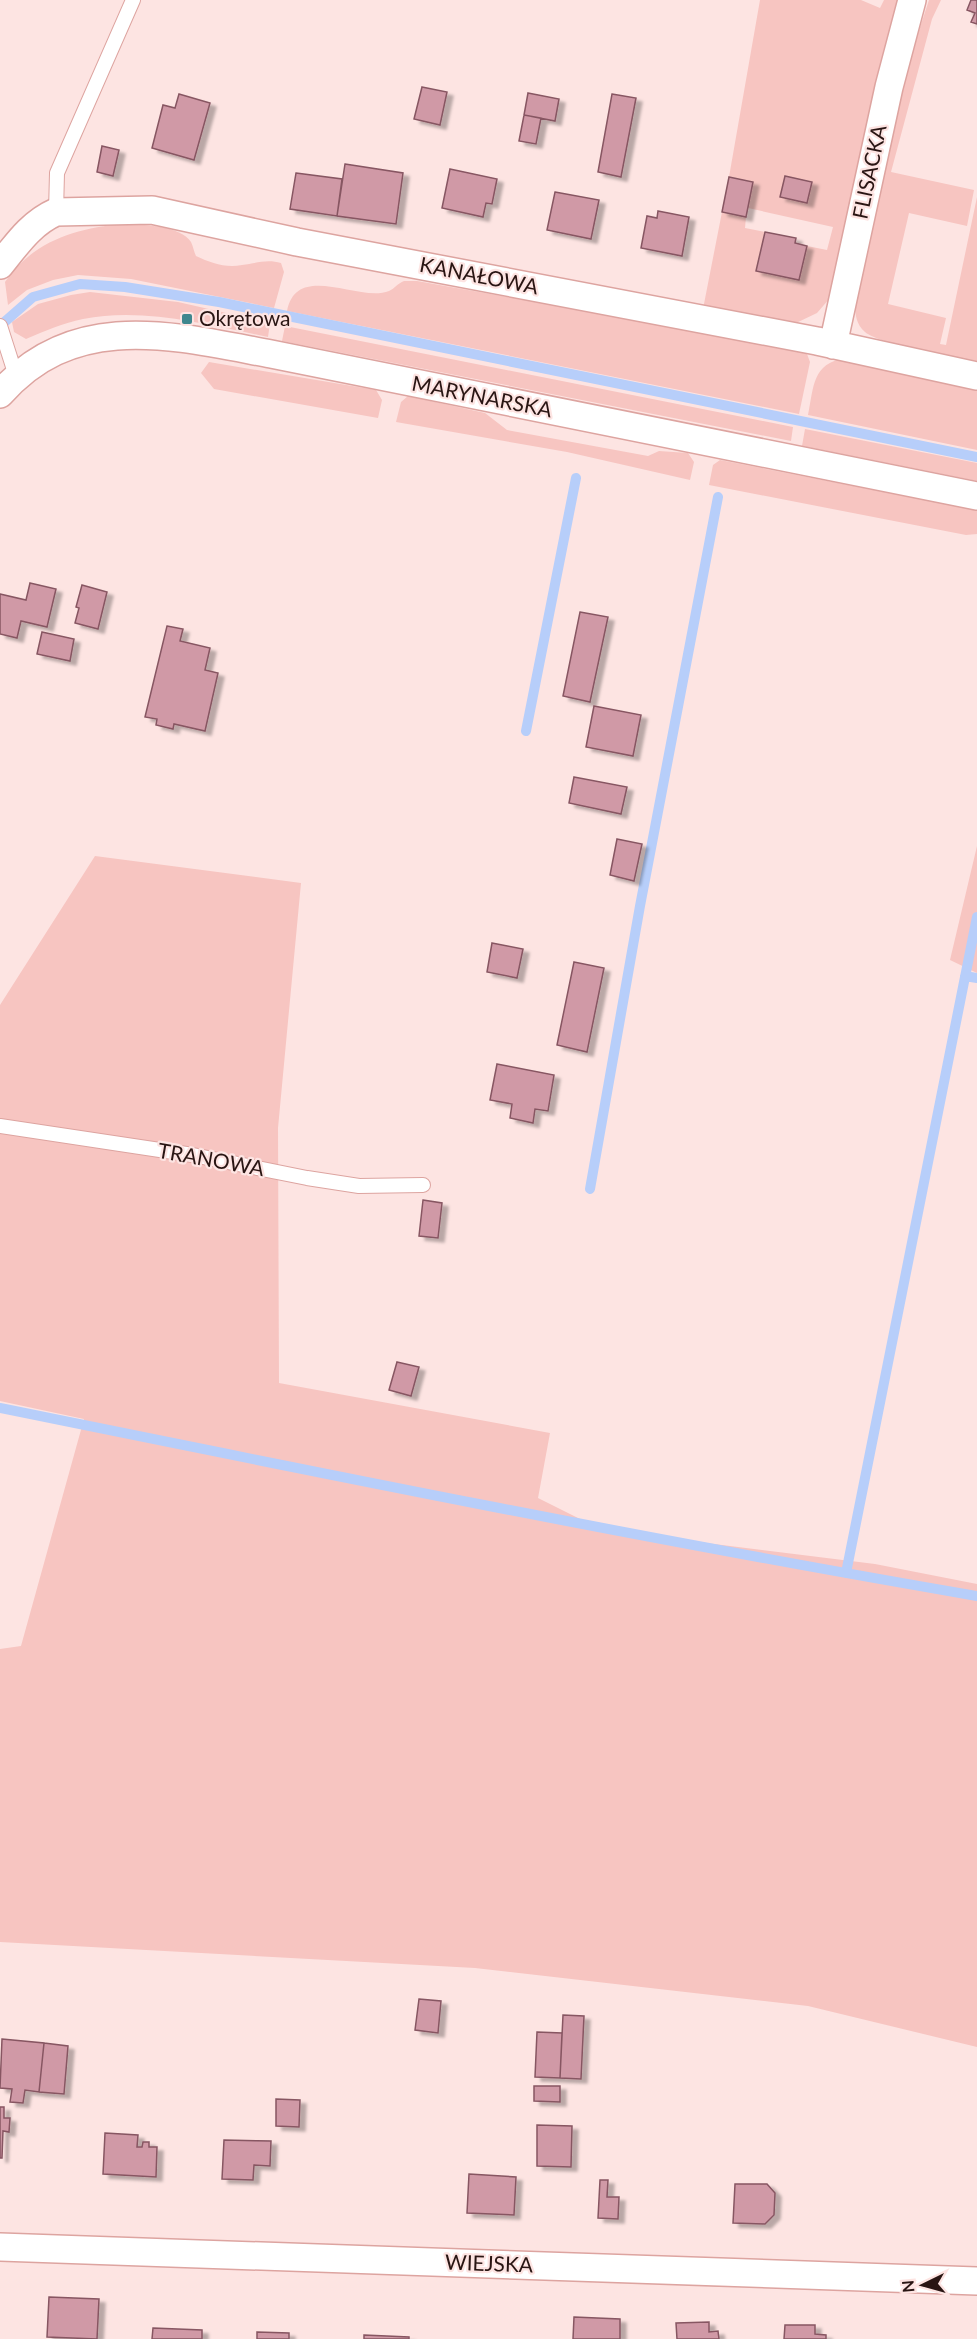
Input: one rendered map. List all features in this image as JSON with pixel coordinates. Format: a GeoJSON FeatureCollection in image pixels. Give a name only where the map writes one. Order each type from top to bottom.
{"type":"FeatureCollection","features":[{"type":"Feature","properties":{"kind":"street","name":"FLISACKA"},"geometry":{"type":"LineString","coordinates":[[833,345],[888,87],[912,0]]}},
{"type":"Feature","properties":{"kind":"street","name":"KANAŁOWA"},"geometry":{"type":"LineString","coordinates":[[56,212],[152,210],[297,242],[833,345],[977,376]]}},
{"type":"Feature","properties":{"kind":"street"},"geometry":{"type":"LineString","coordinates":[[0,265],[28,230],[44,217],[56,212]]}},
{"type":"Feature","properties":{"kind":"street","name":"MARYNARSKA"},"geometry":{"type":"LineString","coordinates":[[8,385],[38,359],[67,346],[96,338],[125,335],[182,339],[271,354],[977,496]]}},
{"type":"Feature","properties":{"kind":"street","name":"WIEJSKA"},"geometry":{"type":"LineString","coordinates":[[0,2247],[977,2281]]}},
{"type":"Feature","properties":{"kind":"lane"},"geometry":{"type":"LineString","coordinates":[[56,212],[57,173],[133,0]]}},
{"type":"Feature","properties":{"kind":"lane"},"geometry":{"type":"LineString","coordinates":[[2,332],[8,385]]}},
{"type":"Feature","properties":{"kind":"lane","name":"TRANOWA"},"geometry":{"type":"LineString","coordinates":[[0,1126],[193,1155],[359,1186],[423,1185]]}},
{"type":"Feature","properties":{"kind":"shaded area"},"geometry":{"type":"Polygon","coordinates":[[[760,0],[861,0],[880,8],[884,0],[898,0],[887,38],[830,298],[817,313],[794,324],[703,309],[722,212],[746,217],[745,228],[765,232],[757,271],[799,280],[807,246],[827,250],[833,227],[748,208],[753,182],[729,177],[760,0]]]}},
{"type":"Feature","properties":{"kind":"shaded area"},"geometry":{"type":"Polygon","coordinates":[[[929,0],[941,0],[932,19],[891,172],[974,190],[967,226],[909,213],[888,304],[946,318],[940,344],[946,345],[977,197],[977,363],[901,346],[873,337],[862,329],[856,315],[855,303],[905,73],[929,0]]]}},
{"type":"Feature","properties":{"kind":"shaded area"},"geometry":{"type":"Polygon","coordinates":[[[123,224],[160,227],[179,232],[191,242],[196,256],[218,264],[236,266],[266,261],[281,263],[284,272],[274,308],[131,279],[78,275],[53,280],[27,290],[8,305],[5,282],[29,256],[42,247],[72,233],[123,224]]]}},
{"type":"Feature","properties":{"kind":"shaded area"},"geometry":{"type":"Polygon","coordinates":[[[404,281],[417,281],[801,349],[807,354],[810,362],[799,414],[287,311],[293,296],[303,288],[316,286],[376,293],[389,291],[404,281]]]}},
{"type":"Feature","properties":{"kind":"shaded area"},"geometry":{"type":"Polygon","coordinates":[[[90,292],[178,302],[270,323],[268,337],[176,319],[129,315],[83,319],[26,339],[14,332],[12,322],[38,304],[90,292]]]}},
{"type":"Feature","properties":{"kind":"shaded area"},"geometry":{"type":"Polygon","coordinates":[[[285,326],[793,427],[791,441],[282,341],[285,326]]]}},
{"type":"Feature","properties":{"kind":"shaded area"},"geometry":{"type":"Polygon","coordinates":[[[845,358],[977,386],[977,450],[808,415],[816,378],[820,371],[826,365],[845,358]]]}},
{"type":"Feature","properties":{"kind":"shaded area"},"geometry":{"type":"Polygon","coordinates":[[[209,362],[376,390],[382,400],[378,418],[214,389],[201,373],[209,362]]]}},
{"type":"Feature","properties":{"kind":"shaded area"},"geometry":{"type":"Polygon","coordinates":[[[408,396],[485,413],[507,430],[648,456],[659,451],[688,453],[694,462],[690,480],[567,452],[396,422],[401,402],[408,396]]]}},
{"type":"Feature","properties":{"kind":"shaded area"},"geometry":{"type":"Polygon","coordinates":[[[805,429],[977,463],[977,481],[802,446],[805,429]]]}},
{"type":"Feature","properties":{"kind":"shaded area"},"geometry":{"type":"Polygon","coordinates":[[[720,460],[977,510],[977,534],[966,535],[709,485],[713,465],[720,460]]]}},
{"type":"Feature","properties":{"kind":"shaded area"},"geometry":{"type":"Polygon","coordinates":[[[977,846],[977,973],[950,960],[977,846]]]}},
{"type":"Feature","properties":{"kind":"shaded area"},"geometry":{"type":"Polygon","coordinates":[[[95,856],[301,883],[278,1128],[279,1383],[550,1433],[538,1498],[602,1530],[875,1564],[977,1584],[977,2047],[808,2006],[475,1968],[0,1942],[0,1649],[21,1646],[84,1419],[0,1401],[0,1005],[95,856]]]}},
{"type":"Feature","properties":{"kind":"building"},"geometry":{"type":"Polygon","coordinates":[[[971,0],[977,0],[977,24],[971,22],[975,13],[967,10],[971,0]]]}},
{"type":"Feature","properties":{"kind":"building"},"geometry":{"type":"Polygon","coordinates":[[[422,87],[447,92],[440,125],[414,119],[422,87]]]}},
{"type":"Feature","properties":{"kind":"building"},"geometry":{"type":"Polygon","coordinates":[[[528,93],[559,99],[555,121],[524,115],[528,93]]]}},
{"type":"Feature","properties":{"kind":"building"},"geometry":{"type":"Polygon","coordinates":[[[179,94],[210,103],[194,160],[152,148],[163,105],[175,108],[179,94]]]}},
{"type":"Feature","properties":{"kind":"building"},"geometry":{"type":"Polygon","coordinates":[[[612,94],[636,98],[621,177],[598,172],[612,94]]]}},
{"type":"Feature","properties":{"kind":"building"},"geometry":{"type":"Polygon","coordinates":[[[524,115],[541,118],[536,144],[519,141],[524,115]]]}},
{"type":"Feature","properties":{"kind":"building"},"geometry":{"type":"Polygon","coordinates":[[[102,146],[119,150],[113,176],[97,172],[102,146]]]}},
{"type":"Feature","properties":{"kind":"building"},"geometry":{"type":"Polygon","coordinates":[[[345,164],[403,173],[396,224],[337,216],[345,164]]]}},
{"type":"Feature","properties":{"kind":"building"},"geometry":{"type":"Polygon","coordinates":[[[450,169],[497,179],[492,204],[486,203],[483,217],[442,208],[450,169]]]}},
{"type":"Feature","properties":{"kind":"building"},"geometry":{"type":"Polygon","coordinates":[[[296,173],[342,179],[337,216],[290,209],[296,173]]]}},
{"type":"Feature","properties":{"kind":"building"},"geometry":{"type":"Polygon","coordinates":[[[785,176],[812,182],[807,203],[780,197],[785,176]]]}},
{"type":"Feature","properties":{"kind":"building"},"geometry":{"type":"Polygon","coordinates":[[[729,177],[753,182],[746,217],[722,212],[729,177]]]}},
{"type":"Feature","properties":{"kind":"building"},"geometry":{"type":"Polygon","coordinates":[[[555,192],[599,200],[591,239],[547,230],[555,192]]]}},
{"type":"Feature","properties":{"kind":"building"},"geometry":{"type":"Polygon","coordinates":[[[658,211],[689,217],[682,256],[641,248],[647,216],[657,218],[658,211]]]}},
{"type":"Feature","properties":{"kind":"building"},"geometry":{"type":"Polygon","coordinates":[[[765,232],[796,238],[795,243],[807,246],[799,280],[756,271],[765,232]]]}},
{"type":"Feature","properties":{"kind":"building"},"geometry":{"type":"Polygon","coordinates":[[[30,583],[56,589],[47,627],[21,621],[17,638],[0,634],[0,594],[26,600],[30,583]]]}},
{"type":"Feature","properties":{"kind":"building"},"geometry":{"type":"Polygon","coordinates":[[[82,585],[107,592],[98,629],[75,623],[79,608],[76,607],[82,585]]]}},
{"type":"Feature","properties":{"kind":"building"},"geometry":{"type":"Polygon","coordinates":[[[580,612],[608,617],[590,702],[563,696],[580,612]]]}},
{"type":"Feature","properties":{"kind":"building"},"geometry":{"type":"Polygon","coordinates":[[[167,626],[183,629],[180,641],[210,648],[205,670],[218,673],[205,731],[174,724],[173,729],[156,725],[157,719],[145,717],[167,626]]]}},
{"type":"Feature","properties":{"kind":"building"},"geometry":{"type":"Polygon","coordinates":[[[42,632],[74,639],[70,661],[37,654],[42,632]]]}},
{"type":"Feature","properties":{"kind":"building"},"geometry":{"type":"Polygon","coordinates":[[[594,706],[641,715],[633,756],[586,747],[594,706]]]}},
{"type":"Feature","properties":{"kind":"building"},"geometry":{"type":"Polygon","coordinates":[[[574,777],[627,787],[621,814],[569,803],[574,777]]]}},
{"type":"Feature","properties":{"kind":"building"},"geometry":{"type":"Polygon","coordinates":[[[617,839],[642,844],[634,881],[610,875],[617,839]]]}},
{"type":"Feature","properties":{"kind":"building"},"geometry":{"type":"Polygon","coordinates":[[[492,943],[523,949],[517,978],[487,972],[492,943]]]}},
{"type":"Feature","properties":{"kind":"building"},"geometry":{"type":"Polygon","coordinates":[[[574,962],[604,968],[587,1052],[557,1045],[574,962]]]}},
{"type":"Feature","properties":{"kind":"building"},"geometry":{"type":"Polygon","coordinates":[[[497,1064],[554,1075],[548,1111],[535,1109],[533,1123],[510,1118],[512,1104],[490,1100],[497,1064]]]}},
{"type":"Feature","properties":{"kind":"building"},"geometry":{"type":"Polygon","coordinates":[[[423,1200],[442,1203],[438,1238],[419,1236],[423,1200]]]}},
{"type":"Feature","properties":{"kind":"building"},"geometry":{"type":"Polygon","coordinates":[[[397,1362],[419,1367],[411,1396],[389,1390],[397,1362]]]}},
{"type":"Feature","properties":{"kind":"building"},"geometry":{"type":"Polygon","coordinates":[[[419,1999],[441,2001],[438,2033],[415,2030],[419,1999]]]}},
{"type":"Feature","properties":{"kind":"building"},"geometry":{"type":"Polygon","coordinates":[[[563,2015],[584,2016],[581,2079],[560,2078],[563,2015]]]}},
{"type":"Feature","properties":{"kind":"building"},"geometry":{"type":"Polygon","coordinates":[[[537,2032],[562,2033],[560,2078],[535,2077],[537,2032]]]}},
{"type":"Feature","properties":{"kind":"building"},"geometry":{"type":"Polygon","coordinates":[[[2,2039],[44,2043],[39,2092],[25,2090],[23,2103],[10,2102],[12,2089],[0,2088],[2,2039]]]}},
{"type":"Feature","properties":{"kind":"building"},"geometry":{"type":"Polygon","coordinates":[[[44,2043],[68,2046],[64,2094],[39,2092],[44,2043]]]}},
{"type":"Feature","properties":{"kind":"building"},"geometry":{"type":"Polygon","coordinates":[[[534,2086],[560,2086],[560,2102],[534,2101],[534,2086]]]}},
{"type":"Feature","properties":{"kind":"building"},"geometry":{"type":"Polygon","coordinates":[[[276,2099],[300,2100],[299,2127],[276,2126],[276,2099]]]}},
{"type":"Feature","properties":{"kind":"building"},"geometry":{"type":"Polygon","coordinates":[[[0,2107],[4,2107],[4,2118],[10,2118],[9,2132],[3,2131],[2,2158],[0,2158],[0,2107]]]}},
{"type":"Feature","properties":{"kind":"building"},"geometry":{"type":"Polygon","coordinates":[[[537,2125],[572,2126],[571,2167],[537,2166],[537,2125]]]}},
{"type":"Feature","properties":{"kind":"building"},"geometry":{"type":"Polygon","coordinates":[[[105,2133],[138,2135],[137,2147],[142,2147],[143,2142],[149,2142],[149,2147],[157,2147],[156,2177],[103,2174],[105,2133]]]}},
{"type":"Feature","properties":{"kind":"building"},"geometry":{"type":"Polygon","coordinates":[[[224,2140],[271,2141],[270,2166],[254,2165],[253,2180],[222,2179],[224,2140]]]}},
{"type":"Feature","properties":{"kind":"building"},"geometry":{"type":"Polygon","coordinates":[[[469,2174],[516,2177],[514,2215],[467,2213],[469,2174]]]}},
{"type":"Feature","properties":{"kind":"building"},"geometry":{"type":"Polygon","coordinates":[[[600,2180],[608,2180],[607,2197],[619,2197],[618,2219],[598,2218],[600,2180]]]}},
{"type":"Feature","properties":{"kind":"building"},"geometry":{"type":"Polygon","coordinates":[[[735,2184],[767,2184],[775,2193],[774,2215],[765,2224],[733,2223],[735,2184]]]}},
{"type":"Feature","properties":{"kind":"building"},"geometry":{"type":"Polygon","coordinates":[[[49,2297],[99,2299],[97,2339],[47,2337],[49,2297]]]}},
{"type":"Feature","properties":{"kind":"building"},"geometry":{"type":"Polygon","coordinates":[[[574,2317],[620,2319],[620,2339],[573,2339],[574,2317]]]}},
{"type":"Feature","properties":{"kind":"building"},"geometry":{"type":"Polygon","coordinates":[[[709,2322],[709,2332],[718,2331],[719,2339],[677,2339],[676,2323],[709,2322]]]}},
{"type":"Feature","properties":{"kind":"building"},"geometry":{"type":"Polygon","coordinates":[[[785,2325],[815,2325],[815,2334],[826,2335],[826,2339],[784,2339],[785,2325]]]}},
{"type":"Feature","properties":{"kind":"building"},"geometry":{"type":"Polygon","coordinates":[[[153,2328],[202,2330],[202,2339],[152,2339],[153,2328]]]}},
{"type":"Feature","properties":{"kind":"building"},"geometry":{"type":"Polygon","coordinates":[[[257,2332],[289,2333],[289,2339],[257,2339],[257,2332]]]}},
{"type":"Feature","properties":{"kind":"building"},"geometry":{"type":"Polygon","coordinates":[[[364,2335],[409,2337],[409,2339],[364,2339],[364,2335]]]}},
{"type":"Feature","properties":{"kind":"waterway"},"geometry":{"type":"LineString","coordinates":[[0,326],[33,297],[80,284],[125,287],[219,302],[977,457]]}},
{"type":"Feature","properties":{"kind":"waterway"},"geometry":{"type":"LineString","coordinates":[[526,731],[576,478]]}},
{"type":"Feature","properties":{"kind":"waterway"},"geometry":{"type":"LineString","coordinates":[[590,1189],[640,906],[718,497]]}},
{"type":"Feature","properties":{"kind":"waterway"},"geometry":{"type":"LineString","coordinates":[[846,1573],[977,917]]}},
{"type":"Feature","properties":{"kind":"waterway"},"geometry":{"type":"LineString","coordinates":[[965,976],[977,978]]}},
{"type":"Feature","properties":{"kind":"waterway"},"geometry":{"type":"LineString","coordinates":[[0,1408],[610,1529],[977,1596]]}},
{"type":"Feature","properties":{"kind":"place","name":"Okrętowa"},"geometry":{"type":"Point","coordinates":[187,319]}}]}
